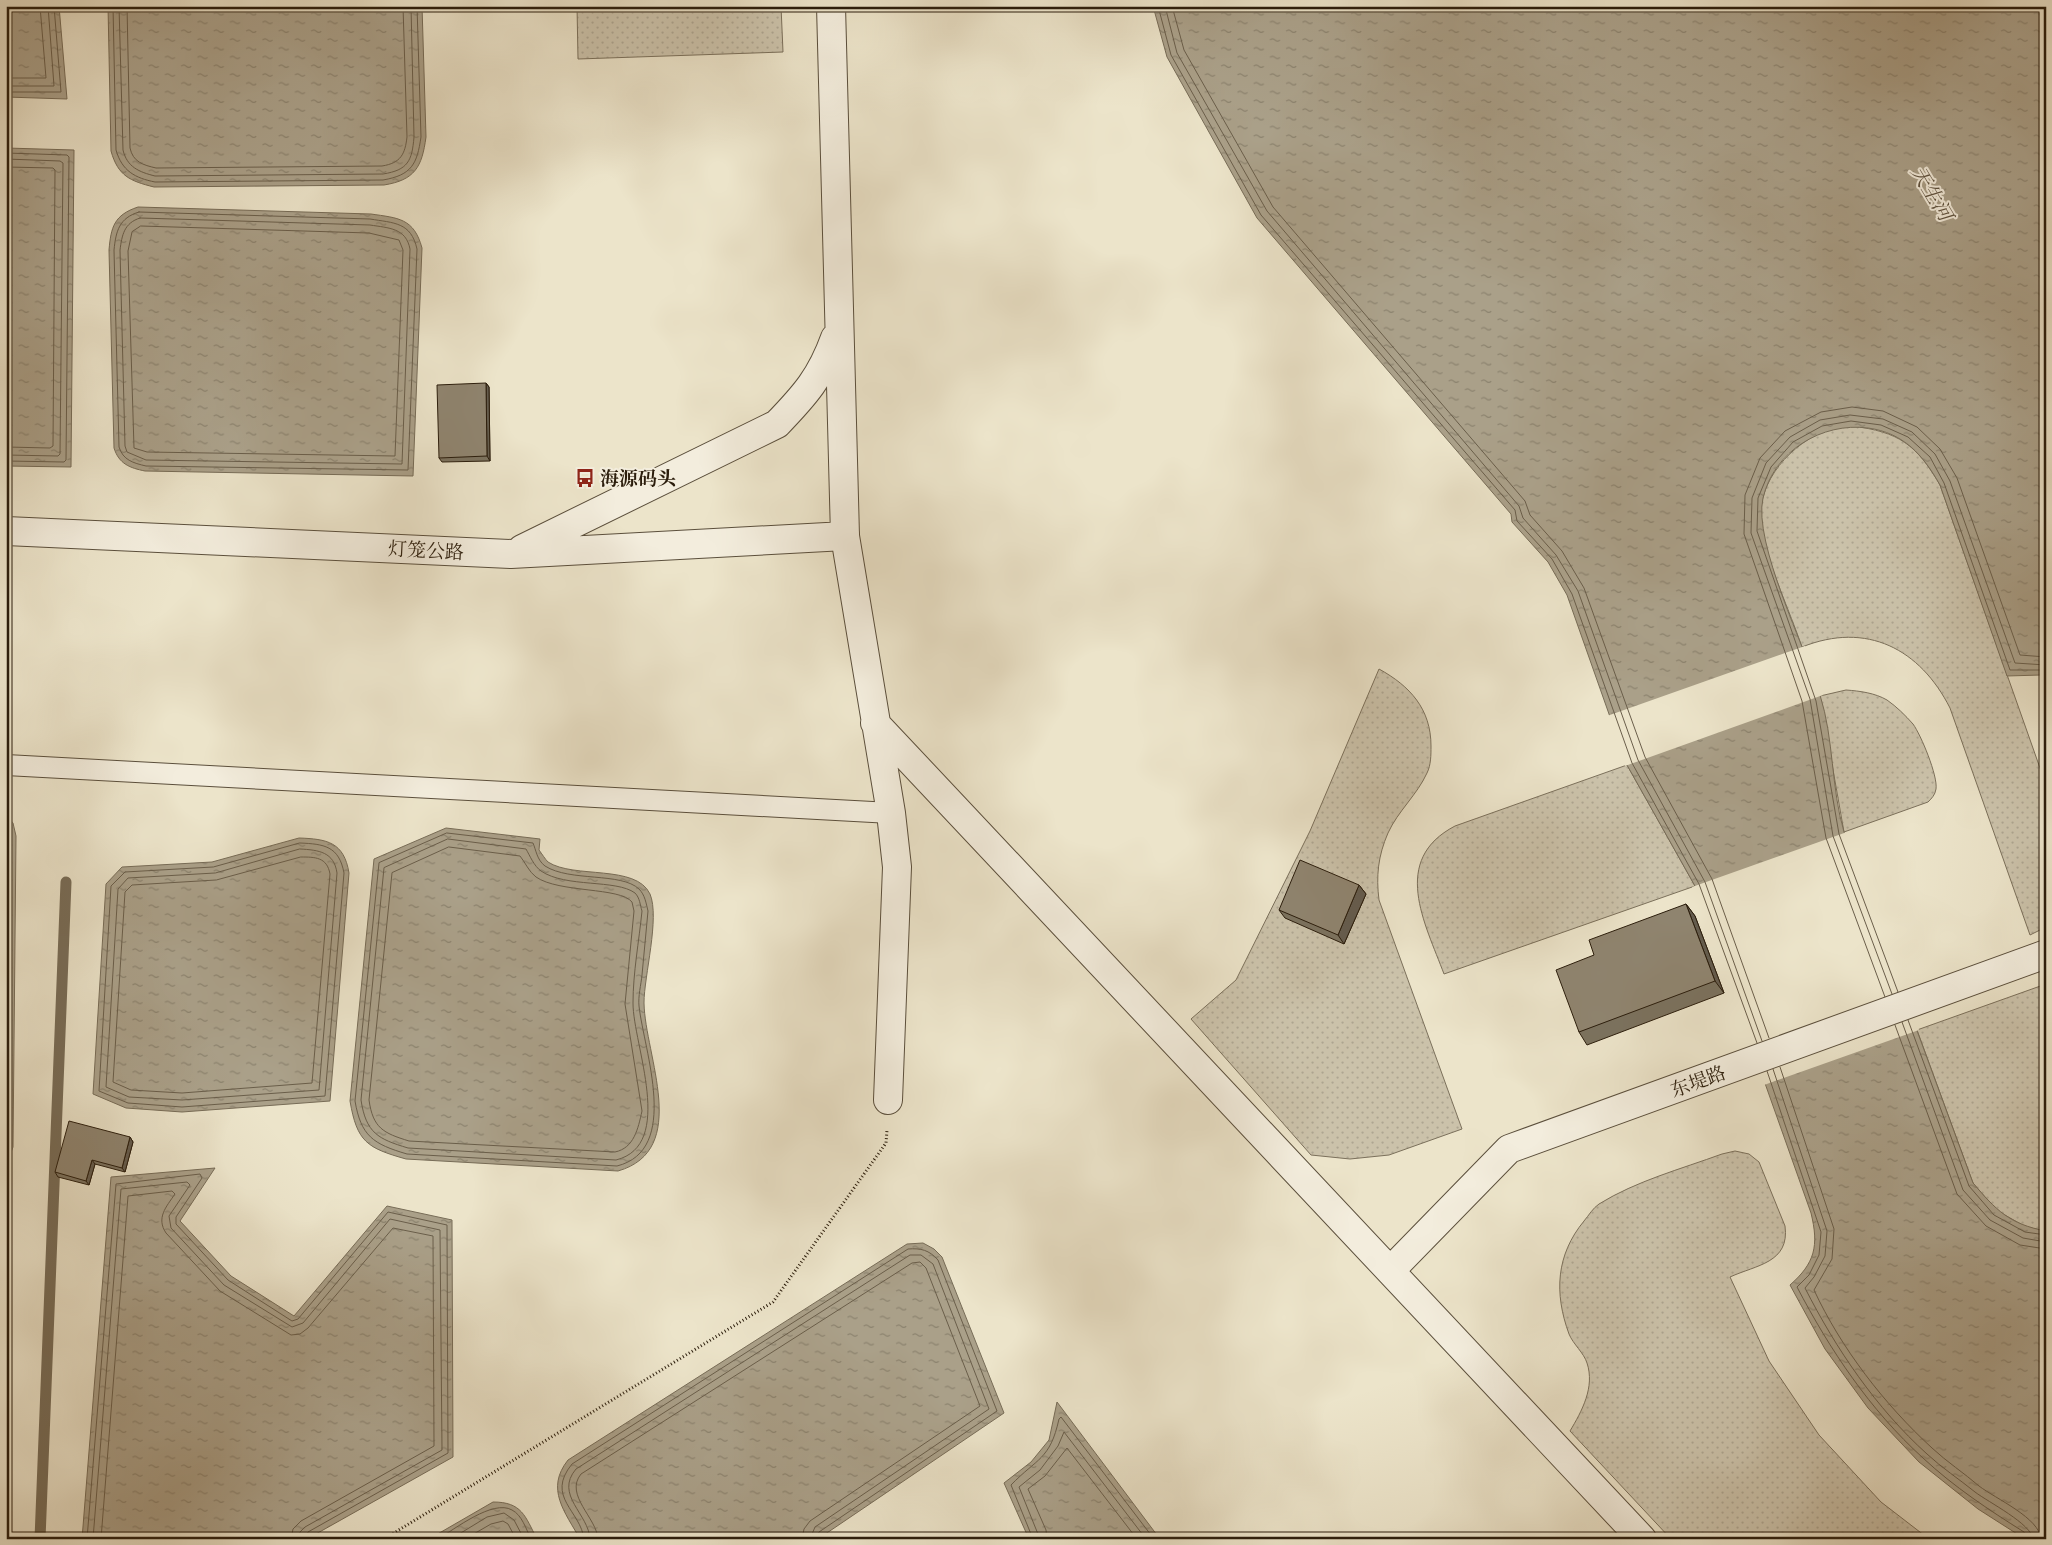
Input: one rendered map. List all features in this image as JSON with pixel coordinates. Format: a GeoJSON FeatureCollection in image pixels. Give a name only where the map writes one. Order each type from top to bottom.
{"type":"FeatureCollection","features":[{"type":"Feature","properties":{"kind":"street"},"geometry":{"type":"LineString","coordinates":[[831,6],[845,536],[891,813],[897,868],[888,1100]]}},
{"type":"Feature","properties":{"kind":"street"},"geometry":{"type":"LineString","coordinates":[[511,554],[776,424],[804,396],[826,366],[839,325]]}},
{"type":"Feature","properties":{"kind":"street","name":"灯笼公路"},"geometry":{"type":"LineString","coordinates":[[6,531],[511,554],[845,536]]}},
{"type":"Feature","properties":{"kind":"street"},"geometry":{"type":"LineString","coordinates":[[875,723],[1642,1539]]}},
{"type":"Feature","properties":{"kind":"street","name":"东堤路"},"geometry":{"type":"LineString","coordinates":[[1391,1270],[1509,1149],[2046,954]]}},
{"type":"Feature","properties":{"kind":"lane"},"geometry":{"type":"LineString","coordinates":[[6,765],[891,813]]}},
{"type":"Feature","properties":{"kind":"path"},"geometry":{"type":"LineString","coordinates":[[384,1539],[773,1302],[886,1143],[888,1100]]}},
{"type":"Feature","properties":{"kind":"shaded area"},"geometry":{"type":"Polygon","coordinates":[[[577,6],[781,6],[783,52],[578,59],[577,6]]]}},
{"type":"Feature","properties":{"kind":"shaded area"},"geometry":{"type":"Polygon","coordinates":[[[1852,426],[1882,432],[1905,442],[1923,459],[1940,485],[2046,785],[2046,927],[2030,935],[1950,708],[1938,687],[1907,656],[1889,646],[1869,639],[1848,637],[1826,640],[1802,647],[1775,575],[1765,546],[1760,515],[1767,485],[1784,459],[1808,439],[1822,432],[1852,426]]]}},
{"type":"Feature","properties":{"kind":"shaded area"},"geometry":{"type":"Polygon","coordinates":[[[1379,669],[1400,683],[1417,700],[1427,721],[1431,746],[1430,763],[1427,773],[1392,825],[1385,841],[1379,866],[1379,900],[1462,1129],[1389,1155],[1350,1159],[1311,1155],[1191,1019],[1236,980],[1310,831],[1379,669]]]}},
{"type":"Feature","properties":{"kind":"shaded area"},"geometry":{"type":"Polygon","coordinates":[[[1846,690],[1867,693],[1887,700],[1913,724],[1928,756],[1936,789],[1928,802],[1844,832],[1820,696],[1846,690]]]}},
{"type":"Feature","properties":{"kind":"shaded area"},"geometry":{"type":"Polygon","coordinates":[[[1627,765],[1695,886],[1444,974],[1422,914],[1418,894],[1418,874],[1423,856],[1435,840],[1455,826],[1627,765]]]}},
{"type":"Feature","properties":{"kind":"shaded area"},"geometry":{"type":"Polygon","coordinates":[[[2046,984],[2046,1231],[2026,1227],[1996,1210],[1973,1183],[1917,1030],[2046,984]]]}},
{"type":"Feature","properties":{"kind":"shaded area"},"geometry":{"type":"Polygon","coordinates":[[[1735,1151],[1749,1154],[1759,1162],[1785,1226],[1785,1238],[1782,1248],[1777,1255],[1769,1261],[1730,1277],[1769,1361],[1819,1435],[1881,1502],[1929,1539],[1671,1539],[1570,1431],[1583,1407],[1589,1381],[1587,1363],[1569,1334],[1561,1304],[1560,1275],[1568,1247],[1575,1234],[1599,1204],[1613,1196],[1659,1176],[1735,1151]]]}},
{"type":"Feature","properties":{"kind":"water"},"geometry":{"type":"Polygon","coordinates":[[[6,6],[59,6],[67,99],[6,97],[6,6]]]}},
{"type":"Feature","properties":{"kind":"water"},"geometry":{"type":"Polygon","coordinates":[[[108,6],[422,6],[426,137],[419,164],[410,176],[395,183],[384,185],[154,187],[132,180],[121,172],[111,151],[108,6]]]}},
{"type":"Feature","properties":{"kind":"water","name":"天生河"},"geometry":{"type":"Polygon","coordinates":[[[1153,6],[2046,6],[2046,682],[2041,675],[2007,676],[1940,485],[1927,464],[1902,440],[1881,431],[1851,427],[1817,435],[1802,443],[1778,466],[1769,481],[1763,498],[1762,517],[1766,541],[1782,595],[1813,675],[1825,712],[1837,798],[1844,832],[1973,1183],[1996,1208],[2013,1220],[2046,1231],[2046,1539],[2025,1539],[1978,1509],[1919,1462],[1868,1408],[1825,1349],[1790,1285],[1805,1269],[1813,1253],[1815,1235],[1811,1213],[1695,886],[1627,765],[1567,595],[1548,562],[1512,522],[1511,514],[1257,218],[1167,57],[1153,6]]]}},
{"type":"Feature","properties":{"kind":"water"},"geometry":{"type":"Polygon","coordinates":[[[6,148],[74,150],[71,467],[6,466],[6,148]]]}},
{"type":"Feature","properties":{"kind":"water"},"geometry":{"type":"Polygon","coordinates":[[[138,207],[371,214],[404,221],[409,225],[419,238],[422,248],[413,476],[145,471],[130,467],[122,462],[114,448],[109,250],[115,223],[124,214],[138,207]]]}},
{"type":"Feature","properties":{"kind":"water"},"geometry":{"type":"Polygon","coordinates":[[[6,815],[13,823],[16,836],[13,1147],[6,1166],[6,815]]]}},
{"type":"Feature","properties":{"kind":"water"},"geometry":{"type":"Polygon","coordinates":[[[446,828],[540,839],[539,850],[548,862],[573,870],[618,875],[632,879],[643,885],[650,894],[653,904],[653,917],[644,1003],[659,1099],[659,1123],[653,1143],[640,1160],[618,1171],[406,1159],[373,1147],[366,1141],[356,1126],[350,1101],[374,859],[446,828]]]}},
{"type":"Feature","properties":{"kind":"water"},"geometry":{"type":"Polygon","coordinates":[[[299,838],[326,841],[333,844],[343,855],[349,873],[330,1101],[182,1112],[126,1108],[93,1094],[106,884],[122,867],[212,862],[299,838]]]}},
{"type":"Feature","properties":{"kind":"water"},"geometry":{"type":"Polygon","coordinates":[[[215,1168],[180,1221],[231,1276],[294,1316],[387,1206],[452,1220],[453,1457],[307,1539],[82,1539],[111,1177],[215,1168]]]}},
{"type":"Feature","properties":{"kind":"water"},"geometry":{"type":"Polygon","coordinates":[[[923,1243],[934,1249],[942,1257],[1004,1413],[818,1539],[580,1539],[564,1510],[558,1491],[561,1471],[568,1460],[907,1244],[923,1243]]]}},
{"type":"Feature","properties":{"kind":"water"},"geometry":{"type":"Polygon","coordinates":[[[1057,1402],[1160,1539],[1029,1539],[1004,1483],[1031,1462],[1049,1440],[1057,1402]]]}},
{"type":"Feature","properties":{"kind":"water"},"geometry":{"type":"Polygon","coordinates":[[[493,1502],[517,1508],[525,1517],[537,1539],[429,1539],[493,1502]]]}},
{"type":"Feature","properties":{"kind":"pier"},"geometry":{"type":"Polygon","coordinates":[[[1805,646],[1823,695],[1625,766],[1607,716],[1805,646]]]}},
{"type":"Feature","properties":{"kind":"pier"},"geometry":{"type":"Polygon","coordinates":[[[1847,832],[1919,1030],[1764,1085],[1692,887],[1847,832]]]}},
{"type":"Feature","properties":{"kind":"building"},"geometry":{"type":"Polygon","coordinates":[[[486,383],[487,456],[439,458],[437,385],[486,383]]]}},
{"type":"Feature","properties":{"kind":"building"},"geometry":{"type":"Polygon","coordinates":[[[1300,860],[1359,885],[1338,935],[1279,910],[1300,860]]]}},
{"type":"Feature","properties":{"kind":"building"},"geometry":{"type":"Polygon","coordinates":[[[1686,904],[1715,981],[1579,1032],[1556,970],[1594,955],[1589,940],[1686,904]]]}},
{"type":"Feature","properties":{"kind":"building"},"geometry":{"type":"Polygon","coordinates":[[[69,1121],[130,1137],[122,1168],[92,1160],[86,1181],[55,1172],[69,1121]]]}},
{"type":"Feature","properties":{"kind":"waterway"},"geometry":{"type":"LineString","coordinates":[[40,1539],[66,882]]}},
{"type":"Feature","properties":{"kind":"place","name":"海源码头"},"geometry":{"type":"Point","coordinates":[585,478]}}]}
